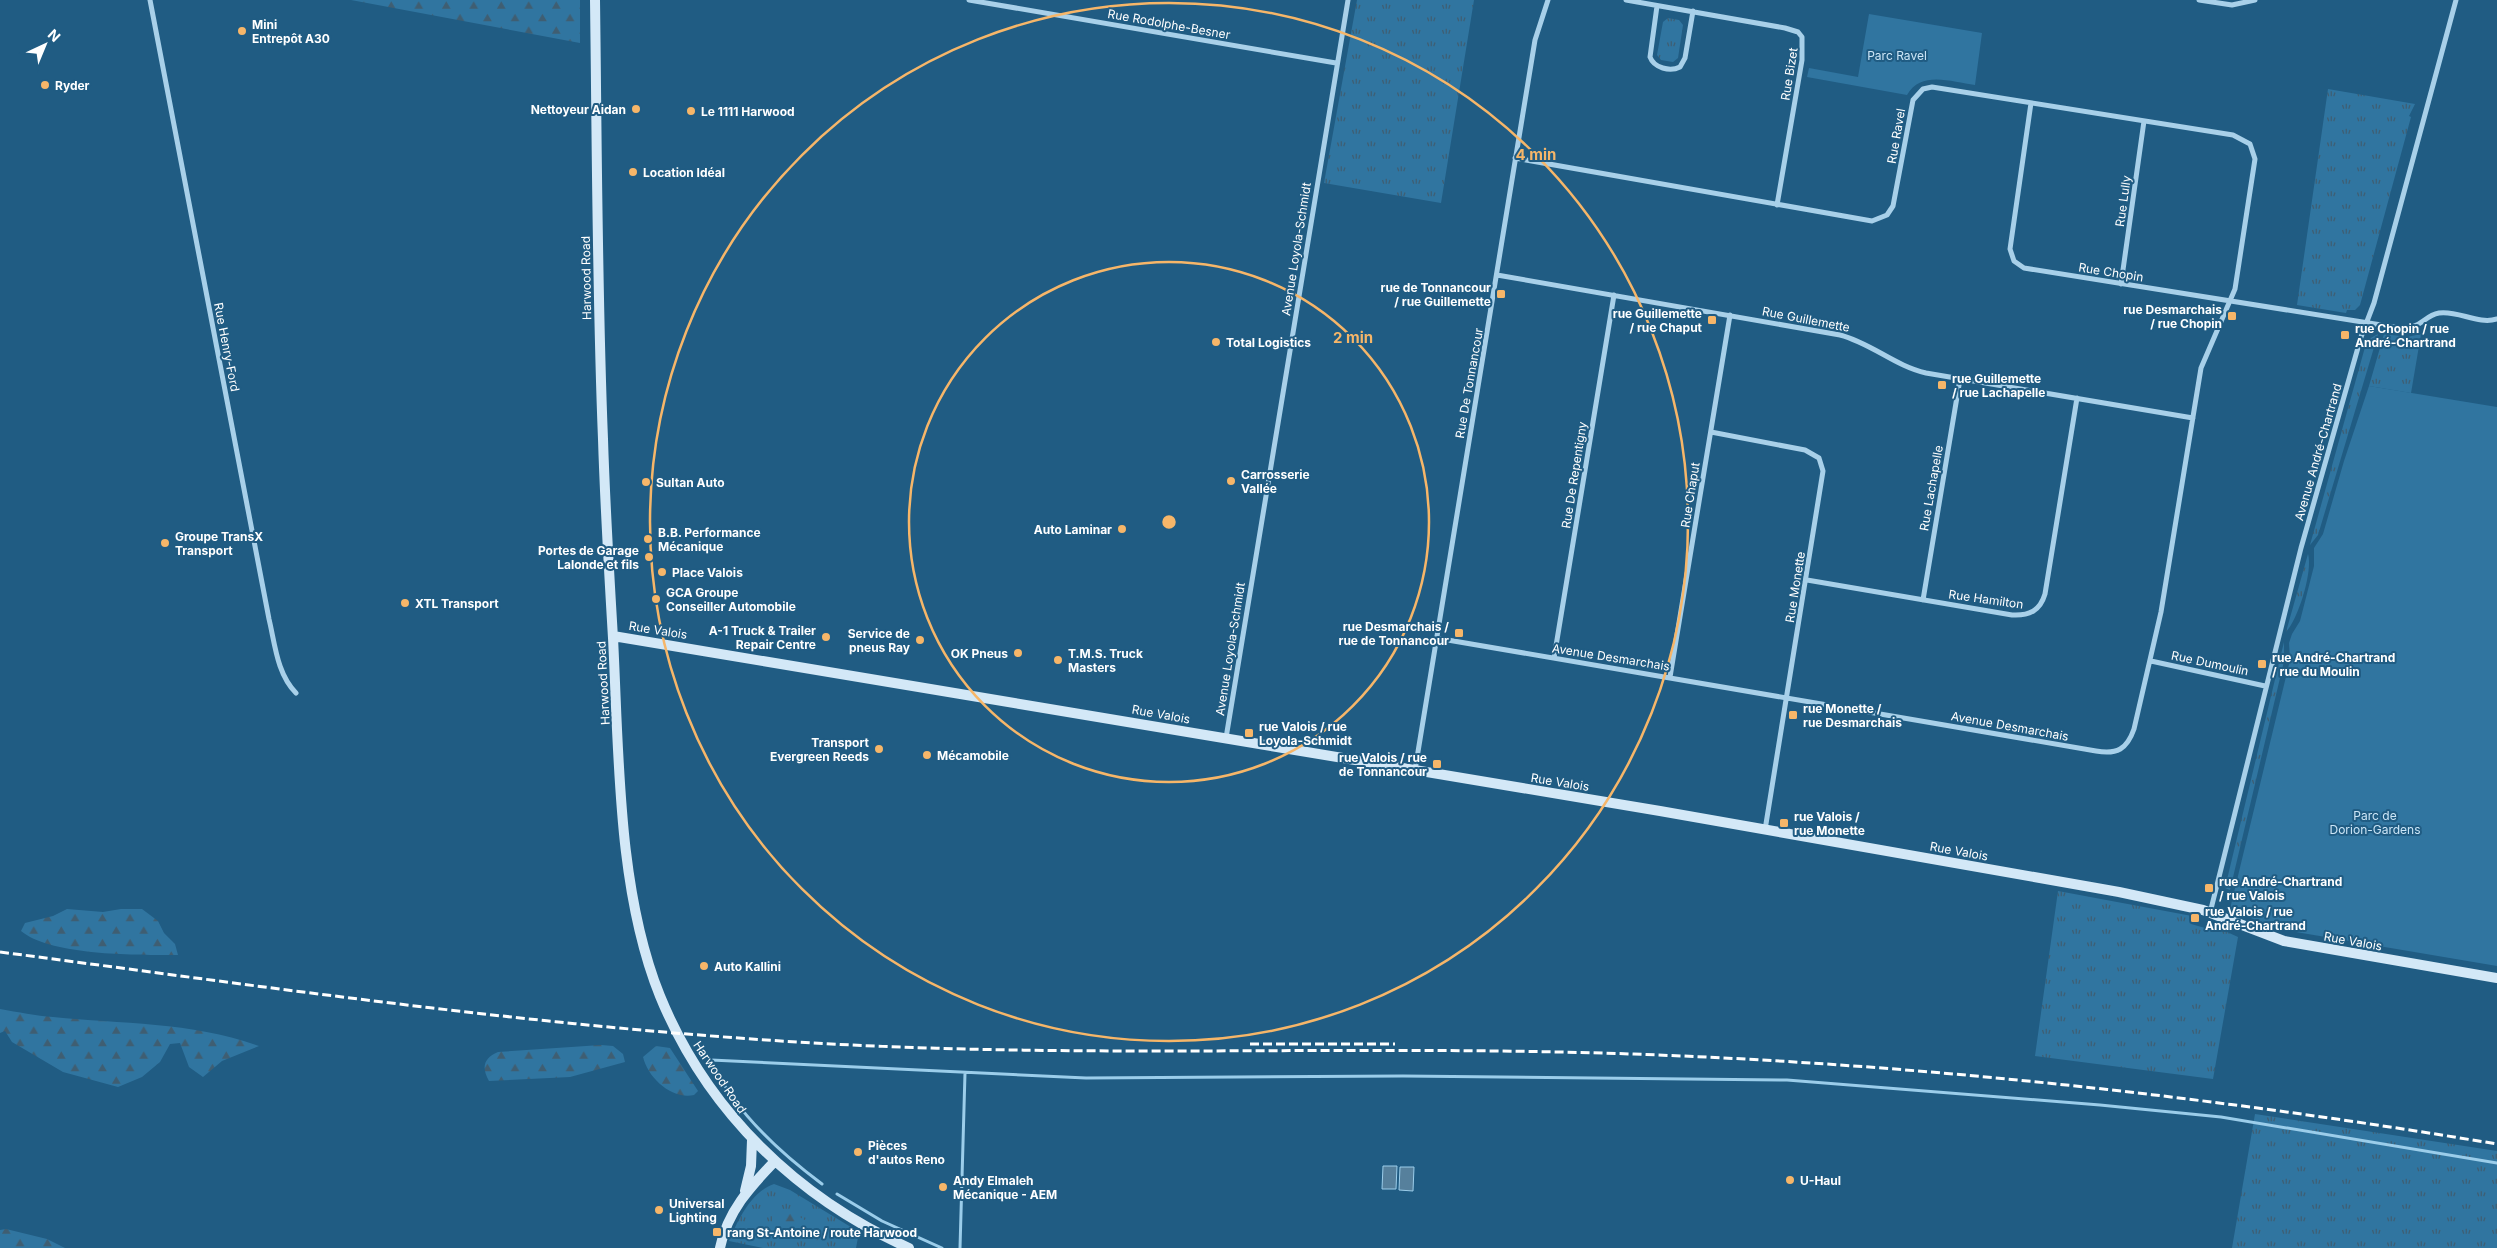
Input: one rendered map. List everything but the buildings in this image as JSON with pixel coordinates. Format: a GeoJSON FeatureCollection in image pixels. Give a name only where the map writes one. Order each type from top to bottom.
{"type":"FeatureCollection","features":[{"type":"Feature","properties":{"kind":"street","name":"Rue Henry-Ford"},"geometry":{"type":"LineString","coordinates":[[150,0],[269,619],[284,677],[296,693]]}},
{"type":"Feature","properties":{"kind":"street","name":"Harwood Road"},"geometry":{"type":"LineString","coordinates":[[595,0],[601,382],[613,636],[626,843],[640,936],[654,982],[682,1042],[719,1101],[752,1140],[774,1162],[806,1188],[839,1210],[909,1248]]}},
{"type":"Feature","properties":{"kind":"street","name":"Rue Rodolphe-Besner"},"geometry":{"type":"LineString","coordinates":[[969,0],[1336,63]]}},
{"type":"Feature","properties":{"kind":"street","name":"Avenue Loyola-Schmidt"},"geometry":{"type":"LineString","coordinates":[[1226,738],[1336,63],[1348,0]]}},
{"type":"Feature","properties":{"kind":"street","name":"Rue De Tonnancour"},"geometry":{"type":"LineString","coordinates":[[1415,770],[1535,40],[1548,0]]}},
{"type":"Feature","properties":{"kind":"street","name":"Rue Bizet"},"geometry":{"type":"LineString","coordinates":[[1626,0],[1785,28],[1798,32],[1802,37],[1804,51],[1777,205]]}},
{"type":"Feature","properties":{"kind":"street"},"geometry":{"type":"LineString","coordinates":[[2199,0],[2232,5],[2255,0]]}},
{"type":"Feature","properties":{"kind":"street","name":"Avenue André-Chartrand"},"geometry":{"type":"LineString","coordinates":[[2210,912],[2301,548],[2456,0]]}},
{"type":"Feature","properties":{"kind":"street"},"geometry":{"type":"LineString","coordinates":[[1657,6],[1650,57],[1656,65],[1671,69],[1677,69],[1684,62],[1693,12]]}},
{"type":"Feature","properties":{"kind":"street","name":"Rue Ravel"},"geometry":{"type":"LineString","coordinates":[[1515,158],[1777,205],[1866,220],[1877,220],[1886,215],[1893,206],[1913,100],[1928,88],[1938,87],[2239,137],[2247,140],[2254,150],[2255,159],[2235,289],[2229,301]]}},
{"type":"Feature","properties":{"kind":"street","name":"Rue Chopin"},"geometry":{"type":"LineString","coordinates":[[2031,103],[2010,245],[2012,257],[2017,264],[2028,269],[2366,323],[2410,328],[2419,325],[2436,314],[2444,313],[2488,321],[2497,319]]}},
{"type":"Feature","properties":{"kind":"street","name":"Rue Lully"},"geometry":{"type":"LineString","coordinates":[[2121,284],[2144,121]]}},
{"type":"Feature","properties":{"kind":"street","name":"Rue Guillemette"},"geometry":{"type":"LineString","coordinates":[[1497,274],[1848,337],[1908,368],[1960,379],[2193,418]]}},
{"type":"Feature","properties":{"kind":"street","name":"Rue De Repentigny"},"geometry":{"type":"LineString","coordinates":[[1554,658],[1614,295]]}},
{"type":"Feature","properties":{"kind":"street","name":"Avenue Desmarchais"},"geometry":{"type":"LineString","coordinates":[[1436,638],[2114,753],[2124,747],[2129,741],[2151,661],[2161,612],[2202,362],[2229,301]]}},
{"type":"Feature","properties":{"kind":"street","name":"Rue Chaput"},"geometry":{"type":"LineString","coordinates":[[1670,677],[1730,315]]}},
{"type":"Feature","properties":{"kind":"street","name":"Rue Lachapelle"},"geometry":{"type":"LineString","coordinates":[[1923,600],[1960,379]]}},
{"type":"Feature","properties":{"kind":"street","name":"Rue Hamilton"},"geometry":{"type":"LineString","coordinates":[[1807,580],[2012,615],[2028,615],[2039,607],[2046,588],[2076,398]]}},
{"type":"Feature","properties":{"kind":"street","name":"Rue Monette"},"geometry":{"type":"LineString","coordinates":[[1711,432],[1801,448],[1819,458],[1823,476],[1765,830]]}},
{"type":"Feature","properties":{"kind":"street","name":"Rue Valois"},"geometry":{"type":"LineString","coordinates":[[613,636],[1415,770],[2119,892],[2210,912],[2284,941],[2497,978]]}},
{"type":"Feature","properties":{"kind":"street","name":"Rue Dumoulin"},"geometry":{"type":"LineString","coordinates":[[2151,661],[2265,686]]}},
{"type":"Feature","properties":{"kind":"street"},"geometry":{"type":"LineString","coordinates":[[744,1194],[751,1166],[752,1140]]}},
{"type":"Feature","properties":{"kind":"street"},"geometry":{"type":"LineString","coordinates":[[720,1248],[727,1225],[744,1194],[774,1162]]}},
{"type":"Feature","properties":{"kind":"green space"},"geometry":{"type":"Polygon","coordinates":[[[351,0],[580,0],[580,43],[351,0]]]}},
{"type":"Feature","properties":{"kind":"green space"},"geometry":{"type":"Polygon","coordinates":[[[1357,0],[1474,0],[1441,203],[1324,183],[1357,0]]]}},
{"type":"Feature","properties":{"kind":"green space","name":"Parc Ravel"},"geometry":{"type":"Polygon","coordinates":[[[1869,14],[1982,33],[1975,85],[1947,80],[1929,80],[1920,82],[1907,95],[1807,77],[1809,68],[1858,77],[1869,14]]]}},
{"type":"Feature","properties":{"kind":"green space"},"geometry":{"type":"Polygon","coordinates":[[[1668,18],[1679,20],[1683,25],[1678,58],[1673,62],[1661,60],[1657,55],[1663,22],[1668,18]]]}},
{"type":"Feature","properties":{"kind":"green space"},"geometry":{"type":"Polygon","coordinates":[[[2328,89],[2415,104],[2409,116],[2411,117],[2360,305],[2355,310],[2347,310],[2346,313],[2297,305],[2328,89]]]}},
{"type":"Feature","properties":{"kind":"green space"},"geometry":{"type":"Polygon","coordinates":[[[2378,334],[2318,535],[2310,545],[2367,340],[2378,334]]]}},
{"type":"Feature","properties":{"kind":"green space"},"geometry":{"type":"Polygon","coordinates":[[[2384,334],[2407,337],[2421,334],[2411,393],[2369,386],[2384,334]]]}},
{"type":"Feature","properties":{"kind":"green space","name":"Parc de Dorion-Gardens"},"geometry":{"type":"Polygon","coordinates":[[[2369,386],[2497,407],[2497,966],[2296,932],[2258,921],[2230,909],[2290,660],[2289,643],[2300,621],[2314,566],[2314,548],[2323,534],[2344,461],[2369,386]]]}},
{"type":"Feature","properties":{"kind":"green space"},"geometry":{"type":"Polygon","coordinates":[[[2308,554],[2308,572],[2300,606],[2291,626],[2286,632],[2308,554]]]}},
{"type":"Feature","properties":{"kind":"green space"},"geometry":{"type":"Polygon","coordinates":[[[2284,642],[2284,661],[2230,890],[2225,888],[2284,642]]]}},
{"type":"Feature","properties":{"kind":"green space"},"geometry":{"type":"Polygon","coordinates":[[[2058,891],[2192,916],[2191,924],[2205,928],[2207,923],[2238,937],[2213,1079],[2035,1056],[2058,891]]]}},
{"type":"Feature","properties":{"kind":"green space"},"geometry":{"type":"Polygon","coordinates":[[[67,909],[103,912],[121,909],[142,909],[158,921],[164,933],[175,944],[178,955],[119,954],[73,950],[35,939],[21,931],[25,923],[53,916],[67,909]]]}},
{"type":"Feature","properties":{"kind":"green space"},"geometry":{"type":"Polygon","coordinates":[[[0,1009],[34,1015],[183,1028],[209,1032],[259,1046],[222,1061],[203,1077],[189,1067],[180,1043],[170,1044],[160,1062],[142,1077],[118,1087],[63,1072],[12,1042],[5,1031],[0,1033],[0,1009]]]}},
{"type":"Feature","properties":{"kind":"green space"},"geometry":{"type":"Polygon","coordinates":[[[601,1045],[613,1046],[623,1054],[625,1062],[570,1077],[489,1081],[485,1071],[487,1060],[498,1052],[601,1045]]]}},
{"type":"Feature","properties":{"kind":"green space"},"geometry":{"type":"Polygon","coordinates":[[[656,1046],[670,1048],[698,1091],[694,1095],[677,1094],[662,1086],[656,1080],[643,1057],[656,1046]]]}},
{"type":"Feature","properties":{"kind":"green space"},"geometry":{"type":"Polygon","coordinates":[[[2255,1114],[2497,1151],[2497,1248],[2232,1248],[2255,1114]]]}},
{"type":"Feature","properties":{"kind":"green space"},"geometry":{"type":"Polygon","coordinates":[[[774,1184],[790,1190],[859,1232],[856,1248],[763,1248],[729,1241],[741,1216],[752,1200],[759,1193],[774,1184]]]}},
{"type":"Feature","properties":{"kind":"green space"},"geometry":{"type":"Polygon","coordinates":[[[777,1212],[792,1213],[825,1231],[825,1239],[808,1241],[792,1239],[786,1236],[775,1226],[772,1218],[777,1212]]]}},
{"type":"Feature","properties":{"kind":"green space"},"geometry":{"type":"Polygon","coordinates":[[[6,1229],[47,1239],[65,1248],[0,1248],[0,1230],[6,1229]]]}},
{"type":"Feature","properties":{"kind":"shaded area"},"geometry":{"type":"Polygon","coordinates":[[[1383,1166],[1397,1166],[1396,1189],[1382,1189],[1383,1166]]]}},
{"type":"Feature","properties":{"kind":"shaded area"},"geometry":{"type":"Polygon","coordinates":[[[1400,1167],[1414,1167],[1413,1191],[1399,1190],[1400,1167]]]}},
{"type":"Feature","properties":{"kind":"waterway"},"geometry":{"type":"LineString","coordinates":[[822,1184],[774,1144],[744,1113],[720,1078],[711,1060],[1086,1078],[1403,1076],[1787,1080],[2100,1105],[2221,1117],[2497,1163]]}},
{"type":"Feature","properties":{"kind":"waterway"},"geometry":{"type":"LineString","coordinates":[[960,1248],[965,1073]]}},
{"type":"Feature","properties":{"kind":"waterway"},"geometry":{"type":"LineString","coordinates":[[837,1194],[882,1221],[942,1248]]}},
{"type":"Feature","properties":{"kind":"railway"},"geometry":{"type":"LineString","coordinates":[[0,952],[425,1007],[638,1030],[745,1039],[953,1049],[1557,1052],[1764,1060],[1869,1067],[2079,1086],[2288,1112],[2497,1144]]}},
{"type":"Feature","properties":{"kind":"railway"},"geometry":{"type":"LineString","coordinates":[[1250,1044],[1395,1044]]}},
{"type":"Feature","properties":{"kind":"place","name":"Mini Entrepôt A30"},"geometry":{"type":"Point","coordinates":[242,31]}},
{"type":"Feature","properties":{"kind":"place","name":"Ryder"},"geometry":{"type":"Point","coordinates":[45,85]}},
{"type":"Feature","properties":{"kind":"place","name":"Nettoyeur Aidan"},"geometry":{"type":"Point","coordinates":[636,109]}},
{"type":"Feature","properties":{"kind":"place","name":"Le 1111 Harwood"},"geometry":{"type":"Point","coordinates":[691,111]}},
{"type":"Feature","properties":{"kind":"place","name":"Location Idéal"},"geometry":{"type":"Point","coordinates":[633,172]}},
{"type":"Feature","properties":{"kind":"place","name":"rue de Tonnancour / rue Guillemette"},"geometry":{"type":"Point","coordinates":[1501,294]}},
{"type":"Feature","properties":{"kind":"place","name":"rue Desmarchais / rue Chopin"},"geometry":{"type":"Point","coordinates":[2232,316]}},
{"type":"Feature","properties":{"kind":"place","name":"rue Guillemette / rue Chaput"},"geometry":{"type":"Point","coordinates":[1712,320]}},
{"type":"Feature","properties":{"kind":"place","name":"rue Chopin / rue André-Chartrand"},"geometry":{"type":"Point","coordinates":[2345,335]}},
{"type":"Feature","properties":{"kind":"place","name":"Total Logistics"},"geometry":{"type":"Point","coordinates":[1216,342]}},
{"type":"Feature","properties":{"kind":"place","name":"rue Guillemette / rue Lachapelle"},"geometry":{"type":"Point","coordinates":[1942,385]}},
{"type":"Feature","properties":{"kind":"place","name":"Carrosserie Vallée"},"geometry":{"type":"Point","coordinates":[1231,481]}},
{"type":"Feature","properties":{"kind":"place","name":"Sultan Auto"},"geometry":{"type":"Point","coordinates":[646,482]}},
{"type":"Feature","properties":{"kind":"place","name":"Auto Laminar"},"geometry":{"type":"Point","coordinates":[1122,529]}},
{"type":"Feature","properties":{"kind":"place","name":"B.B. Performance Mécanique"},"geometry":{"type":"Point","coordinates":[648,539]}},
{"type":"Feature","properties":{"kind":"place","name":"Groupe TransX Transport"},"geometry":{"type":"Point","coordinates":[165,543]}},
{"type":"Feature","properties":{"kind":"place","name":"Portes de Garage Lalonde et fils"},"geometry":{"type":"Point","coordinates":[649,557]}},
{"type":"Feature","properties":{"kind":"place","name":"Place Valois"},"geometry":{"type":"Point","coordinates":[662,572]}},
{"type":"Feature","properties":{"kind":"place","name":"GCA Groupe Conseiller Automobile"},"geometry":{"type":"Point","coordinates":[656,599]}},
{"type":"Feature","properties":{"kind":"place","name":"XTL Transport"},"geometry":{"type":"Point","coordinates":[405,603]}},
{"type":"Feature","properties":{"kind":"place","name":"rue Desmarchais / rue de Tonnancour"},"geometry":{"type":"Point","coordinates":[1459,633]}},
{"type":"Feature","properties":{"kind":"place","name":"A-1 Truck & Trailer Repair Centre"},"geometry":{"type":"Point","coordinates":[826,637]}},
{"type":"Feature","properties":{"kind":"place","name":"Service de pneus Ray"},"geometry":{"type":"Point","coordinates":[920,640]}},
{"type":"Feature","properties":{"kind":"place","name":"OK Pneus"},"geometry":{"type":"Point","coordinates":[1018,653]}},
{"type":"Feature","properties":{"kind":"place","name":"T.M.S. Truck Masters"},"geometry":{"type":"Point","coordinates":[1058,660]}},
{"type":"Feature","properties":{"kind":"place","name":"rue André-Chartrand / rue du Moulin"},"geometry":{"type":"Point","coordinates":[2262,664]}},
{"type":"Feature","properties":{"kind":"place","name":"rue Monette / rue Desmarchais"},"geometry":{"type":"Point","coordinates":[1793,715]}},
{"type":"Feature","properties":{"kind":"place","name":"rue Valois / rue Loyola-Schmidt"},"geometry":{"type":"Point","coordinates":[1249,733]}},
{"type":"Feature","properties":{"kind":"place","name":"Transport Evergreen Reeds"},"geometry":{"type":"Point","coordinates":[879,749]}},
{"type":"Feature","properties":{"kind":"place","name":"Mécamobile"},"geometry":{"type":"Point","coordinates":[927,755]}},
{"type":"Feature","properties":{"kind":"place","name":"rue Valois / rue de Tonnancour"},"geometry":{"type":"Point","coordinates":[1437,764]}},
{"type":"Feature","properties":{"kind":"place","name":"rue Valois / rue Monette"},"geometry":{"type":"Point","coordinates":[1784,823]}},
{"type":"Feature","properties":{"kind":"place","name":"rue André-Chartrand / rue Valois"},"geometry":{"type":"Point","coordinates":[2209,888]}},
{"type":"Feature","properties":{"kind":"place","name":"rue Valois / rue André-Chartrand"},"geometry":{"type":"Point","coordinates":[2195,918]}},
{"type":"Feature","properties":{"kind":"place","name":"Auto Kallini"},"geometry":{"type":"Point","coordinates":[704,966]}},
{"type":"Feature","properties":{"kind":"place","name":"Pièces d'autos Reno"},"geometry":{"type":"Point","coordinates":[858,1152]}},
{"type":"Feature","properties":{"kind":"place","name":"U-Haul"},"geometry":{"type":"Point","coordinates":[1790,1180]}},
{"type":"Feature","properties":{"kind":"place","name":"Andy Elmaleh Mécanique - AEM"},"geometry":{"type":"Point","coordinates":[943,1187]}},
{"type":"Feature","properties":{"kind":"place","name":"Universal Lighting"},"geometry":{"type":"Point","coordinates":[659,1210]}},
{"type":"Feature","properties":{"kind":"place","name":"rang St-Antoine / route Harwood"},"geometry":{"type":"Point","coordinates":[717,1232]}}]}
